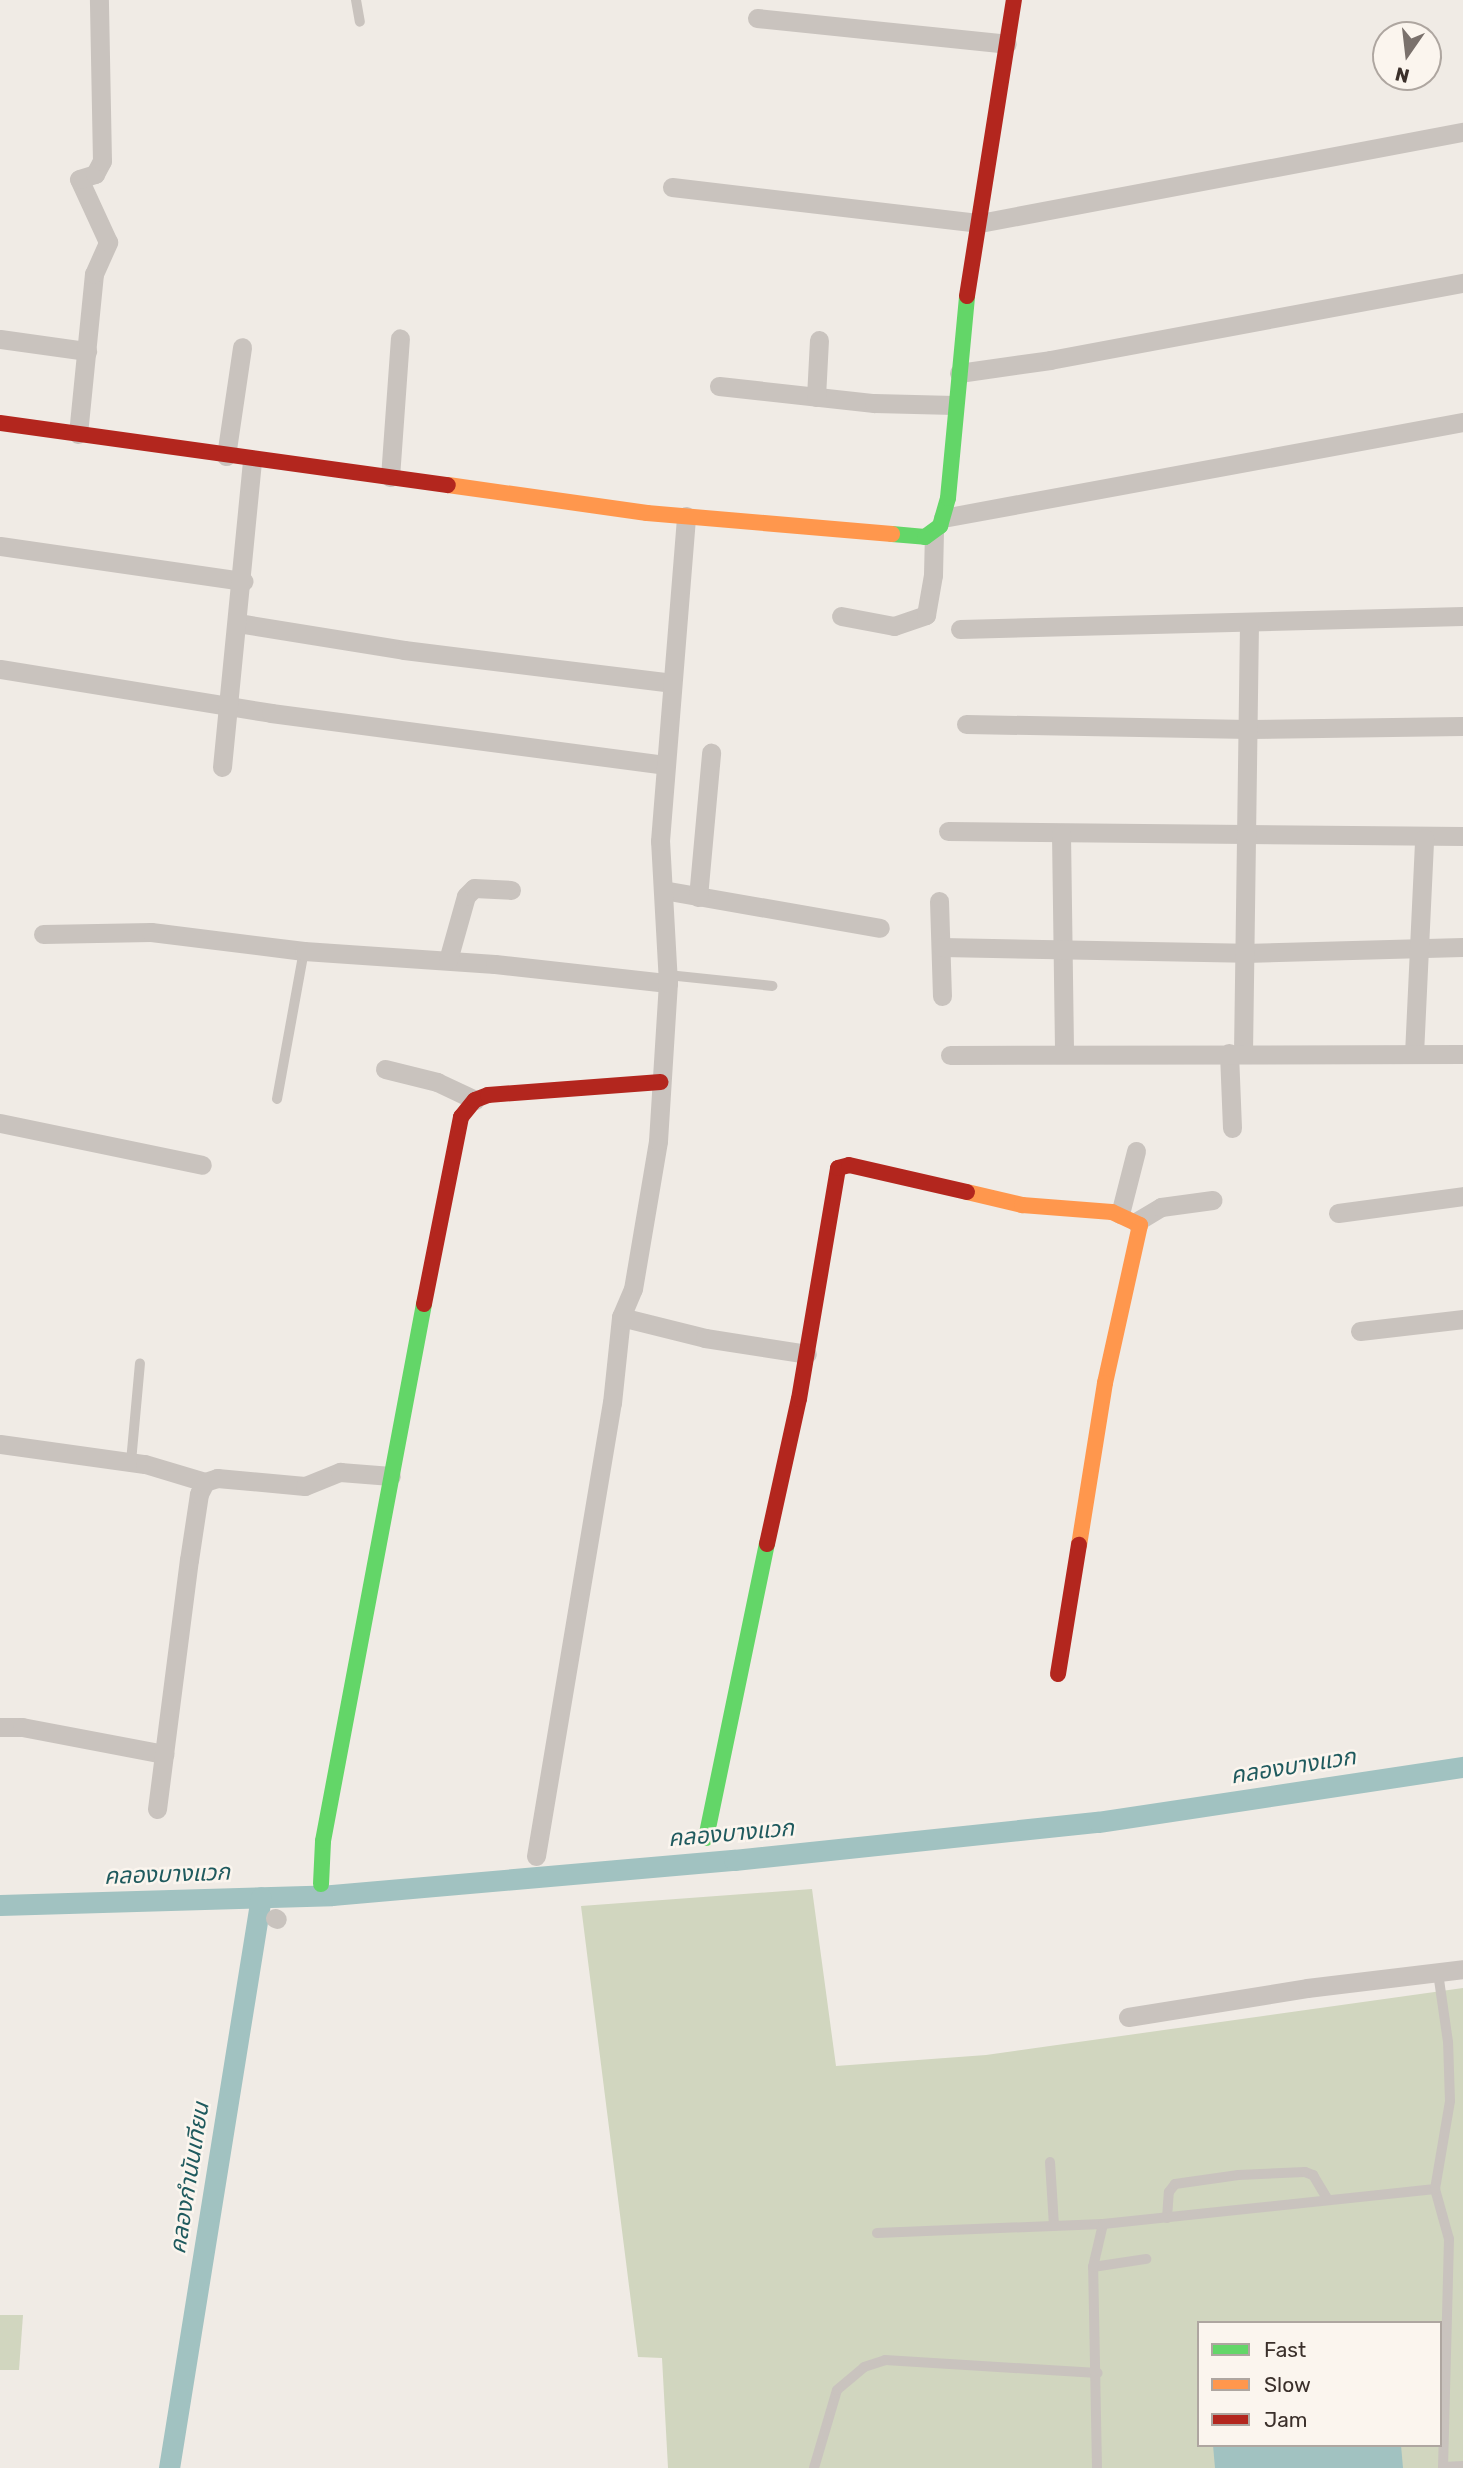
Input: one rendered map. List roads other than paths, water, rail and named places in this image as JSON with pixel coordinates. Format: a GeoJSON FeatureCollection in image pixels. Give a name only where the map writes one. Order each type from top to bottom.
{"type":"FeatureCollection","features":[{"type":"Feature","properties":{"kind":"street"},"geometry":{"type":"LineString","coordinates":[[78,434],[94,274],[108,242],[79,179],[95,174],[102,161],[99,0]]}},
{"type":"Feature","properties":{"kind":"street"},"geometry":{"type":"LineString","coordinates":[[841,616],[894,626],[926,615],[1014,0]]}},
{"type":"Feature","properties":{"kind":"street"},"geometry":{"type":"LineString","coordinates":[[757,18],[1007,44]]}},
{"type":"Feature","properties":{"kind":"street"},"geometry":{"type":"LineString","coordinates":[[672,187],[980,223],[1463,132]]}},
{"type":"Feature","properties":{"kind":"street"},"geometry":{"type":"LineString","coordinates":[[959,373],[1050,360],[1463,284]]}},
{"type":"Feature","properties":{"kind":"street"},"geometry":{"type":"LineString","coordinates":[[390,477],[400,338]]}},
{"type":"Feature","properties":{"kind":"street"},"geometry":{"type":"LineString","coordinates":[[0,339],[87,351]]}},
{"type":"Feature","properties":{"kind":"street"},"geometry":{"type":"LineString","coordinates":[[816,397],[819,340]]}},
{"type":"Feature","properties":{"kind":"street"},"geometry":{"type":"LineString","coordinates":[[226,456],[242,346]]}},
{"type":"Feature","properties":{"kind":"street"},"geometry":{"type":"LineString","coordinates":[[719,386],[816,397],[954,405]]}},
{"type":"Feature","properties":{"kind":"street"},"geometry":{"type":"LineString","coordinates":[[0,424],[252,460],[686,516],[925,537],[939,525],[1463,422]]}},
{"type":"Feature","properties":{"kind":"street"},"geometry":{"type":"LineString","coordinates":[[222,767],[243,581],[252,460]]}},
{"type":"Feature","properties":{"kind":"street"},"geometry":{"type":"LineString","coordinates":[[536,1856],[610,1415],[621,1317],[633,1289],[658,1141],[668,979],[660,841],[686,516]]}},
{"type":"Feature","properties":{"kind":"street"},"geometry":{"type":"LineString","coordinates":[[0,546],[243,581]]}},
{"type":"Feature","properties":{"kind":"street"},"geometry":{"type":"LineString","coordinates":[[960,629],[1463,616]]}},
{"type":"Feature","properties":{"kind":"street"},"geometry":{"type":"LineString","coordinates":[[238,623],[404,650],[671,684]]}},
{"type":"Feature","properties":{"kind":"street"},"geometry":{"type":"LineString","coordinates":[[1232,1128],[1244,953],[1249,623]]}},
{"type":"Feature","properties":{"kind":"street"},"geometry":{"type":"LineString","coordinates":[[0,669],[227,705],[665,765]]}},
{"type":"Feature","properties":{"kind":"street"},"geometry":{"type":"LineString","coordinates":[[965,724],[1249,729],[1463,726]]}},
{"type":"Feature","properties":{"kind":"street"},"geometry":{"type":"LineString","coordinates":[[698,897],[711,753]]}},
{"type":"Feature","properties":{"kind":"street"},"geometry":{"type":"LineString","coordinates":[[948,831],[1424,838],[1463,836]]}},
{"type":"Feature","properties":{"kind":"street"},"geometry":{"type":"LineString","coordinates":[[1061,834],[1065,948],[1064,1054]]}},
{"type":"Feature","properties":{"kind":"street"},"geometry":{"type":"LineString","coordinates":[[1415,1054],[1424,838]]}},
{"type":"Feature","properties":{"kind":"street"},"geometry":{"type":"LineString","coordinates":[[448,960],[466,896],[474,888],[511,890]]}},
{"type":"Feature","properties":{"kind":"street"},"geometry":{"type":"LineString","coordinates":[[663,890],[880,928]]}},
{"type":"Feature","properties":{"kind":"street"},"geometry":{"type":"LineString","coordinates":[[939,901],[942,996]]}},
{"type":"Feature","properties":{"kind":"street"},"geometry":{"type":"LineString","coordinates":[[43,934],[151,932],[304,951],[668,979]]}},
{"type":"Feature","properties":{"kind":"street"},"geometry":{"type":"LineString","coordinates":[[942,947],[1244,953],[1463,947]]}},
{"type":"Feature","properties":{"kind":"street"},"geometry":{"type":"LineString","coordinates":[[950,1055],[1463,1054]]}},
{"type":"Feature","properties":{"kind":"street"},"geometry":{"type":"LineString","coordinates":[[385,1069],[437,1082],[475,1100]]}},
{"type":"Feature","properties":{"kind":"street"},"geometry":{"type":"LineString","coordinates":[[321,1884],[323,1842],[444,1186],[461,1117],[475,1100],[488,1095],[660,1082]]}},
{"type":"Feature","properties":{"kind":"street"},"geometry":{"type":"LineString","coordinates":[[0,1123],[202,1165]]}},
{"type":"Feature","properties":{"kind":"street"},"geometry":{"type":"LineString","coordinates":[[1058,1674],[1105,1383],[1138,1243],[1128,1218],[1136,1151]]}},
{"type":"Feature","properties":{"kind":"street"},"geometry":{"type":"LineString","coordinates":[[706,1838],[807,1354],[838,1168],[849,1165],[1022,1205],[1128,1218],[1161,1206],[1213,1200]]}},
{"type":"Feature","properties":{"kind":"street"},"geometry":{"type":"LineString","coordinates":[[1338,1213],[1463,1196]]}},
{"type":"Feature","properties":{"kind":"street"},"geometry":{"type":"LineString","coordinates":[[621,1317],[705,1338],[807,1354]]}},
{"type":"Feature","properties":{"kind":"street"},"geometry":{"type":"LineString","coordinates":[[1360,1331],[1463,1319]]}},
{"type":"Feature","properties":{"kind":"street"},"geometry":{"type":"LineString","coordinates":[[0,1444],[131,1462],[205,1482],[217,1478],[305,1486],[340,1472],[391,1476]]}},
{"type":"Feature","properties":{"kind":"street"},"geometry":{"type":"LineString","coordinates":[[157,1809],[195,1520],[205,1482]]}},
{"type":"Feature","properties":{"kind":"street"},"geometry":{"type":"LineString","coordinates":[[0,1727],[22,1727],[164,1754]]}},
{"type":"Feature","properties":{"kind":"street"},"geometry":{"type":"LineString","coordinates":[[1128,2017],[1307,1988],[1463,1969]]}},
{"type":"Feature","properties":{"kind":"lane"},"geometry":{"type":"LineString","coordinates":[[356,0],[360,22]]}},
{"type":"Feature","properties":{"kind":"lane"},"geometry":{"type":"LineString","coordinates":[[277,1099],[304,951]]}},
{"type":"Feature","properties":{"kind":"lane"},"geometry":{"type":"LineString","coordinates":[[668,979],[772,986]]}},
{"type":"Feature","properties":{"kind":"lane"},"geometry":{"type":"LineString","coordinates":[[131,1462],[140,1363]]}},
{"type":"Feature","properties":{"kind":"lane"},"geometry":{"type":"LineString","coordinates":[[1438,1973],[1450,2101],[1435,2189],[1449,2239],[1443,2468],[1463,2466]]}},
{"type":"Feature","properties":{"kind":"lane"},"geometry":{"type":"LineString","coordinates":[[1050,2162],[1054,2226]]}},
{"type":"Feature","properties":{"kind":"lane"},"geometry":{"type":"LineString","coordinates":[[1167,2218],[1169,2192],[1175,2184],[1238,2175],[1304,2172],[1313,2175],[1328,2200]]}},
{"type":"Feature","properties":{"kind":"lane"},"geometry":{"type":"LineString","coordinates":[[877,2233],[1103,2224],[1435,2189]]}},
{"type":"Feature","properties":{"kind":"lane"},"geometry":{"type":"LineString","coordinates":[[1097,2468],[1098,2374],[1093,2267],[1103,2224]]}},
{"type":"Feature","properties":{"kind":"lane"},"geometry":{"type":"LineString","coordinates":[[1093,2267],[1146,2259]]}},
{"type":"Feature","properties":{"kind":"lane"},"geometry":{"type":"LineString","coordinates":[[814,2468],[837,2390],[864,2367],[885,2360],[1098,2374]]}},
{"type":"Feature","properties":{"kind":"water"},"geometry":{"type":"Polygon","coordinates":[[[1213,2447],[1401,2447],[1403,2468],[1215,2468],[1213,2447]]]}},
{"type":"Feature","properties":{"kind":"waterway","name":"คลองบางแวก"},"geometry":{"type":"LineString","coordinates":[[0,1905],[332,1895],[734,1860],[1098,1822],[1463,1767]]}},
{"type":"Feature","properties":{"kind":"waterway","name":"คลองกำนันเทียน"},"geometry":{"type":"LineString","coordinates":[[169,2468],[261,1897]]}}]}
